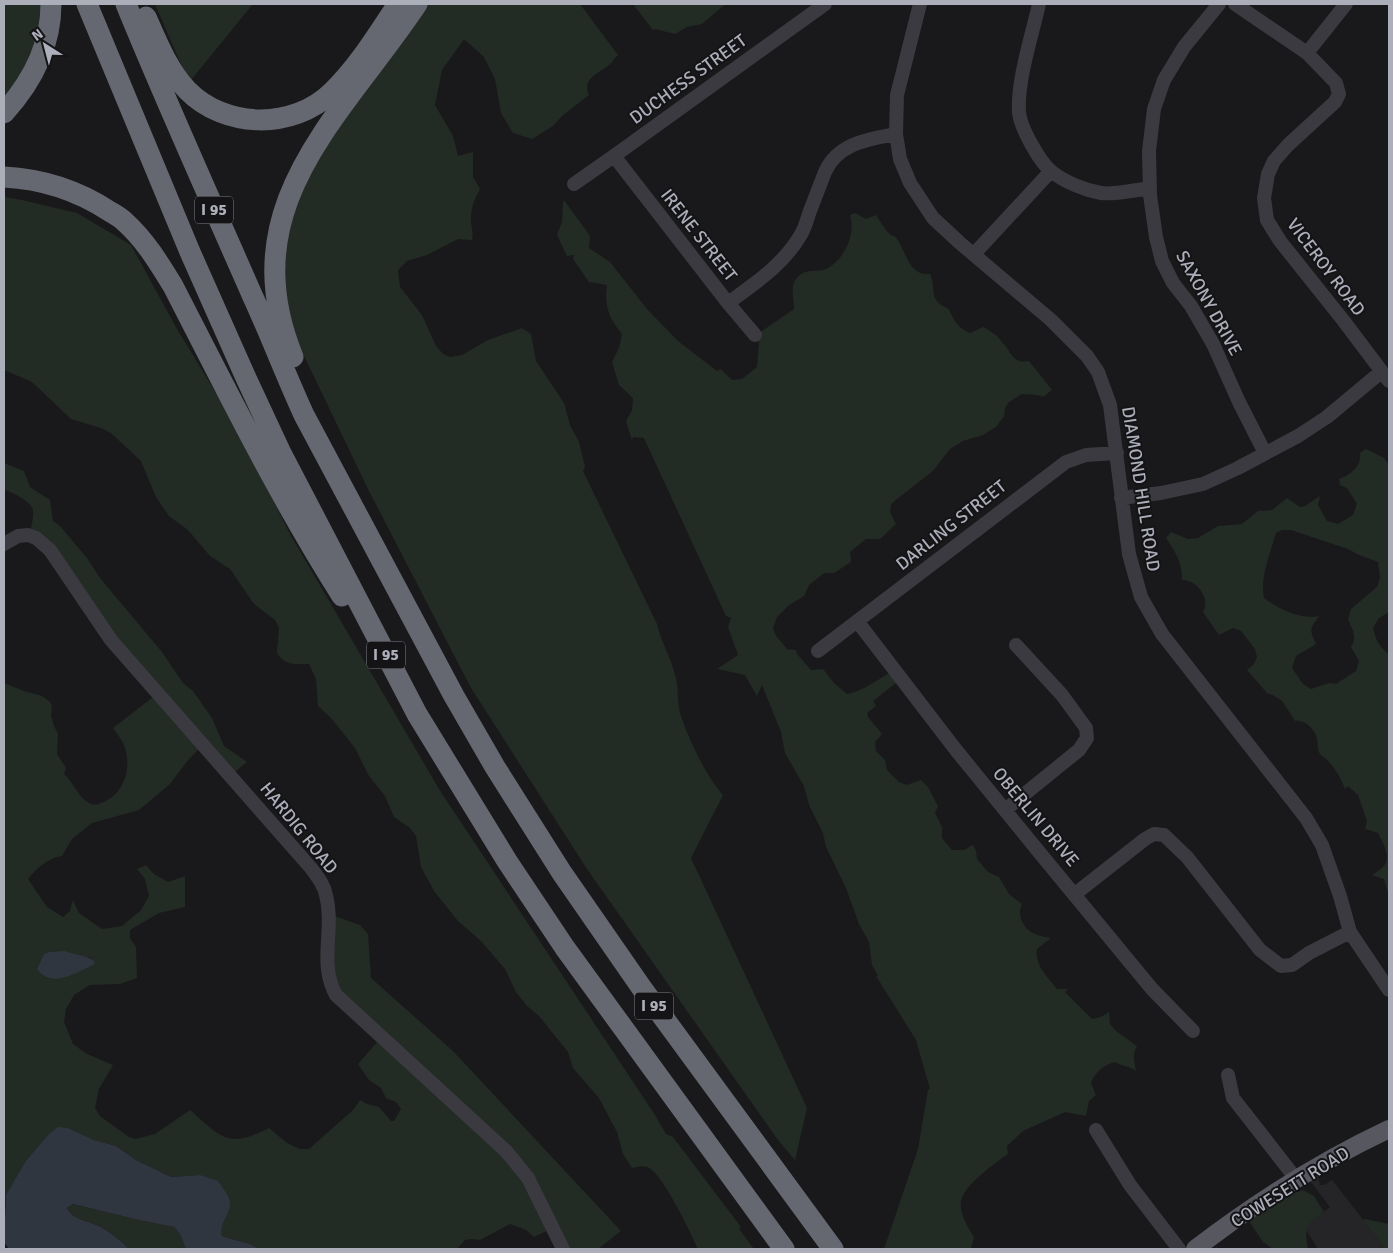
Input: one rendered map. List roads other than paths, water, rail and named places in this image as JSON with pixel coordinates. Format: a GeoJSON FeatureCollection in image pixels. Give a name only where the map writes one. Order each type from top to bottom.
{"type":"FeatureCollection","features":[{"type":"Feature","properties":{"kind":"highway"},"geometry":{"type":"LineString","coordinates":[[4,113],[37,66],[44,45],[51,4]]}},
{"type":"Feature","properties":{"kind":"highway","name":"I 95"},"geometry":{"type":"LineString","coordinates":[[87,4],[190,252],[246,378],[280,451],[417,714],[494,840],[560,941],[784,1249]]}},
{"type":"Feature","properties":{"kind":"highway","name":"I 95"},"geometry":{"type":"LineString","coordinates":[[126,4],[159,86],[304,415],[454,696],[562,874],[661,1015],[833,1249]]}},
{"type":"Feature","properties":{"kind":"highway"},"geometry":{"type":"LineString","coordinates":[[141,4],[164,57],[187,90],[211,107],[231,116],[257,120],[285,118],[298,114],[311,108],[331,93],[358,62],[398,4]]}},
{"type":"Feature","properties":{"kind":"highway"},"geometry":{"type":"LineString","coordinates":[[304,415],[300,374],[284,333],[275,282],[275,255],[278,232],[284,210],[292,187],[328,126],[417,4]]}},
{"type":"Feature","properties":{"kind":"highway"},"geometry":{"type":"LineString","coordinates":[[4,177],[18,178],[72,190],[97,203],[124,220],[159,262],[309,544],[417,714]]}},
{"type":"Feature","properties":{"kind":"main road","name":"COWESETT ROAD"},"geometry":{"type":"LineString","coordinates":[[1195,1249],[1238,1218],[1297,1180],[1389,1129]]}},
{"type":"Feature","properties":{"kind":"street","name":"DUCHESS STREET"},"geometry":{"type":"LineString","coordinates":[[574,184],[825,4]]}},
{"type":"Feature","properties":{"kind":"street","name":"DIAMOND HILL ROAD"},"geometry":{"type":"LineString","coordinates":[[920,4],[897,95],[896,134],[900,159],[910,183],[933,218],[1051,320],[1087,356],[1098,372],[1110,405],[1129,554],[1141,597],[1162,634],[1306,818],[1322,844],[1350,932],[1389,989]]}},
{"type":"Feature","properties":{"kind":"street"},"geometry":{"type":"LineString","coordinates":[[1039,4],[1020,96],[1019,114],[1024,130],[1051,171],[1078,186],[1102,193],[1150,188]]}},
{"type":"Feature","properties":{"kind":"street","name":"SAXONY DRIVE"},"geometry":{"type":"LineString","coordinates":[[1219,4],[1184,47],[1164,80],[1154,109],[1148,151],[1150,188],[1156,237],[1162,261],[1173,283],[1191,306],[1213,344],[1239,402],[1265,453]]}},
{"type":"Feature","properties":{"kind":"street","name":"VICEROY ROAD"},"geometry":{"type":"LineString","coordinates":[[1235,4],[1307,53],[1336,83],[1339,94],[1335,102],[1288,145],[1274,161],[1268,174],[1264,198],[1267,220],[1280,241],[1343,320],[1385,377]]}},
{"type":"Feature","properties":{"kind":"street"},"geometry":{"type":"LineString","coordinates":[[1307,53],[1346,4]]}},
{"type":"Feature","properties":{"kind":"street"},"geometry":{"type":"LineString","coordinates":[[728,303],[767,274],[793,246],[801,235],[826,170],[839,154],[851,145],[871,138],[896,134]]}},
{"type":"Feature","properties":{"kind":"street","name":"IRENE STREET"},"geometry":{"type":"LineString","coordinates":[[614,156],[728,303],[756,335]]}},
{"type":"Feature","properties":{"kind":"street"},"geometry":{"type":"LineString","coordinates":[[974,254],[1051,171]]}},
{"type":"Feature","properties":{"kind":"street"},"geometry":{"type":"LineString","coordinates":[[1121,498],[1161,493],[1203,484],[1238,468],[1298,436],[1385,377]]}},
{"type":"Feature","properties":{"kind":"street","name":"DARLING STREET"},"geometry":{"type":"LineString","coordinates":[[818,651],[1020,495],[1066,462],[1086,455],[1116,453]]}},
{"type":"Feature","properties":{"kind":"street","name":"HARDIG ROAD"},"geometry":{"type":"LineString","coordinates":[[4,544],[18,536],[28,535],[36,538],[50,550],[112,640],[311,868],[323,887],[328,902],[329,928],[326,965],[329,981],[336,995],[506,1151],[528,1178],[563,1249]]}},
{"type":"Feature","properties":{"kind":"street","name":"OBERLIN DRIVE"},"geometry":{"type":"LineString","coordinates":[[858,621],[1004,810],[1152,989],[1192,1031]]}},
{"type":"Feature","properties":{"kind":"street"},"geometry":{"type":"LineString","coordinates":[[1004,810],[1079,750],[1087,738],[1086,728],[1062,694],[1016,645]]}},
{"type":"Feature","properties":{"kind":"street"},"geometry":{"type":"LineString","coordinates":[[1074,894],[1145,839],[1154,834],[1159,834],[1164,835],[1187,857],[1260,950],[1280,966],[1292,965],[1308,953],[1350,932]]}},
{"type":"Feature","properties":{"kind":"street"},"geometry":{"type":"LineString","coordinates":[[1228,1075],[1233,1098],[1297,1180]]}},
{"type":"Feature","properties":{"kind":"street"},"geometry":{"type":"LineString","coordinates":[[1096,1130],[1130,1185],[1179,1249]]}}]}
